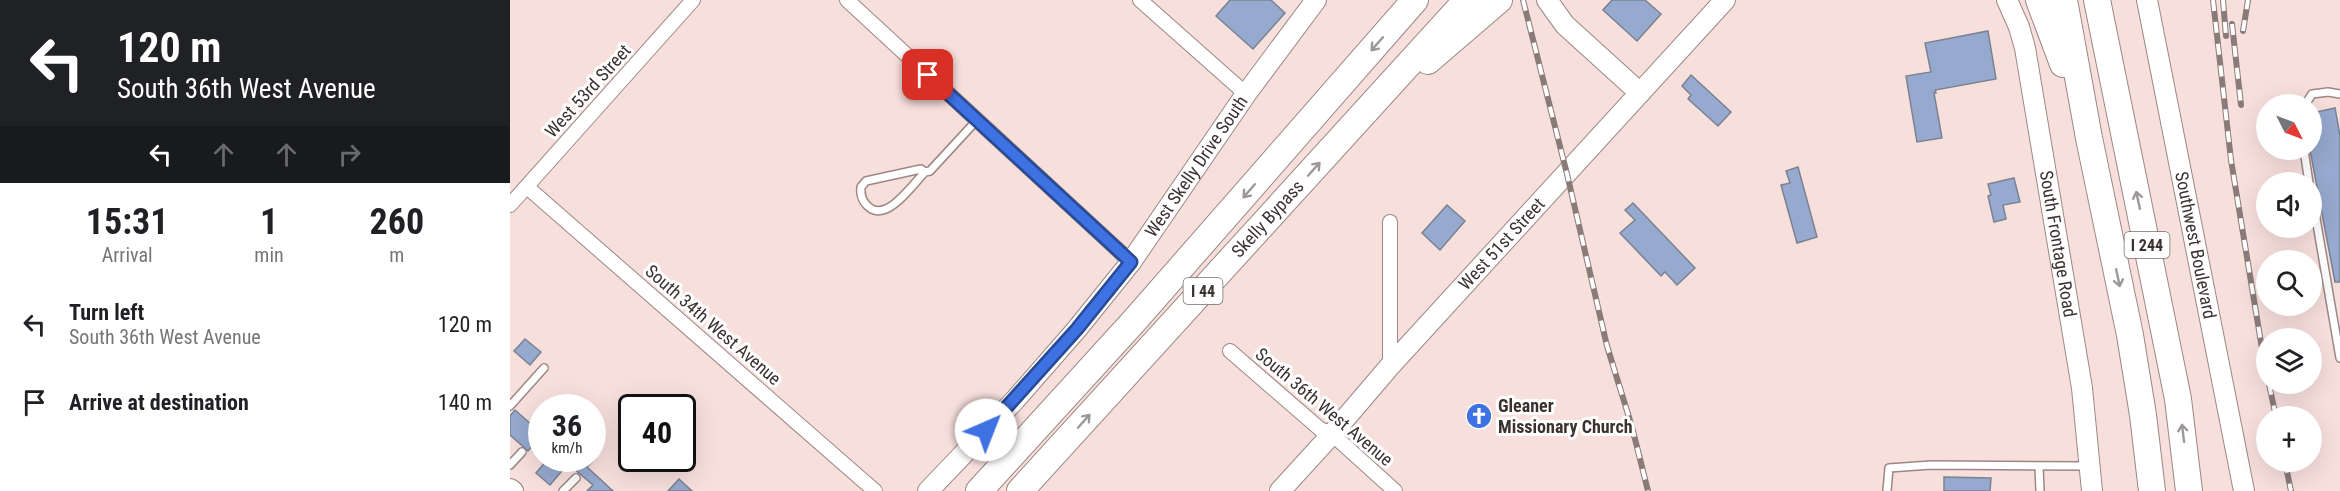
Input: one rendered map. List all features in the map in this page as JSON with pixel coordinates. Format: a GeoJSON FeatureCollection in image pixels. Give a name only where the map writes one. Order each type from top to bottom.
{"type":"FeatureCollection","features":[{"type":"Feature","properties":{"kind":"highway","name":"Skelly Bypass"},"geometry":{"type":"LineString","coordinates":[[979,491],[1135,320],[1415,0]]}},
{"type":"Feature","properties":{"kind":"highway","name":"Skelly Bypass"},"geometry":{"type":"LineString","coordinates":[[1020,491],[1361,117],[1473,10],[1499,0]]}},
{"type":"Feature","properties":{"kind":"highway"},"geometry":{"type":"LineString","coordinates":[[2039,0],[2089,138]]}},
{"type":"Feature","properties":{"kind":"highway","name":"I 244"},"geometry":{"type":"LineString","coordinates":[[2064,0],[2089,138],[2130,335],[2152,491]]}},
{"type":"Feature","properties":{"kind":"highway","name":"I 244"},"geometry":{"type":"LineString","coordinates":[[2097,0],[2178,399],[2189,491]]}},
{"type":"Feature","properties":{"kind":"highway"},"geometry":{"type":"LineString","coordinates":[[1028,491],[1044,464]]}},
{"type":"Feature","properties":{"kind":"street","name":"West 53rd Street"},"geometry":{"type":"LineString","coordinates":[[510,205],[693,0]]}},
{"type":"Feature","properties":{"kind":"street"},"geometry":{"type":"LineString","coordinates":[[847,0],[1131,262]]}},
{"type":"Feature","properties":{"kind":"street"},"geometry":{"type":"LineString","coordinates":[[1140,0],[1246,94]]}},
{"type":"Feature","properties":{"kind":"street","name":"West Skelly Drive South"},"geometry":{"type":"LineString","coordinates":[[928,491],[1015,400],[1131,262],[1246,94],[1316,0]]}},
{"type":"Feature","properties":{"kind":"street"},"geometry":{"type":"LineString","coordinates":[[1547,0],[1565,25],[1640,93]]}},
{"type":"Feature","properties":{"kind":"street","name":"West 51st Street"},"geometry":{"type":"LineString","coordinates":[[1280,491],[1390,366],[1725,0]]}},
{"type":"Feature","properties":{"kind":"street","name":"South Frontage Road"},"geometry":{"type":"LineString","coordinates":[[2007,0],[2025,48],[2082,388],[2092,491]]}},
{"type":"Feature","properties":{"kind":"street","name":"Southwest Boulevard"},"geometry":{"type":"LineString","coordinates":[[2147,0],[2244,491]]}},
{"type":"Feature","properties":{"kind":"street","name":"South 34th West Avenue"},"geometry":{"type":"LineString","coordinates":[[526,187],[875,491]]}},
{"type":"Feature","properties":{"kind":"street"},"geometry":{"type":"LineString","coordinates":[[1390,222],[1390,366]]}},
{"type":"Feature","properties":{"kind":"street","name":"South 36th West Avenue"},"geometry":{"type":"LineString","coordinates":[[1230,351],[1320,429],[1332,434],[1395,491]]}},
{"type":"Feature","properties":{"kind":"lane"},"geometry":{"type":"LineString","coordinates":[[2312,94],[2328,92],[2340,94]]}},
{"type":"Feature","properties":{"kind":"lane"},"geometry":{"type":"LineString","coordinates":[[925,172],[921,169],[866,181],[861,187],[862,198],[873,210],[884,211],[890,208],[925,172],[930,171],[977,120]]}},
{"type":"Feature","properties":{"kind":"lane"},"geometry":{"type":"LineString","coordinates":[[2319,238],[2340,358]]}},
{"type":"Feature","properties":{"kind":"lane"},"geometry":{"type":"LineString","coordinates":[[510,406],[544,368]]}},
{"type":"Feature","properties":{"kind":"lane"},"geometry":{"type":"LineString","coordinates":[[510,465],[522,452]]}},
{"type":"Feature","properties":{"kind":"lane"},"geometry":{"type":"LineString","coordinates":[[1887,491],[1889,468],[1931,465],[2090,466]]}},
{"type":"Feature","properties":{"kind":"lane"},"geometry":{"type":"LineString","coordinates":[[2039,467],[2040,491]]}},
{"type":"Feature","properties":{"kind":"lane"},"geometry":{"type":"LineString","coordinates":[[563,491],[576,478]]}},
{"type":"Feature","properties":{"kind":"building"},"geometry":{"type":"Polygon","coordinates":[[[1230,0],[1271,0],[1285,13],[1253,49],[1216,16],[1230,0]]]}},
{"type":"Feature","properties":{"kind":"building"},"geometry":{"type":"Polygon","coordinates":[[[1612,0],[1645,0],[1661,14],[1637,41],[1603,10],[1612,0]]]}},
{"type":"Feature","properties":{"kind":"building"},"geometry":{"type":"Polygon","coordinates":[[[1988,31],[1996,79],[1935,90],[1942,138],[1917,142],[1906,76],[1931,72],[1925,43],[1988,31]]]}},
{"type":"Feature","properties":{"kind":"building"},"geometry":{"type":"Polygon","coordinates":[[[1691,75],[1731,112],[1718,126],[1688,99],[1691,95],[1682,86],[1691,75]]]}},
{"type":"Feature","properties":{"kind":"building"},"geometry":{"type":"Polygon","coordinates":[[[2335,108],[2340,135],[2340,282],[2335,282],[2322,213],[2322,172],[2314,172],[2312,160],[2322,160],[2322,111],[2335,108]]]}},
{"type":"Feature","properties":{"kind":"building"},"geometry":{"type":"Polygon","coordinates":[[[1798,167],[1817,237],[1797,243],[1781,185],[1790,183],[1786,171],[1798,167]]]}},
{"type":"Feature","properties":{"kind":"building"},"geometry":{"type":"Polygon","coordinates":[[[2014,178],[2020,202],[2003,205],[2006,219],[1994,222],[1988,196],[1991,195],[1988,184],[2014,178]]]}},
{"type":"Feature","properties":{"kind":"building"},"geometry":{"type":"Polygon","coordinates":[[[1633,203],[1695,268],[1677,285],[1665,272],[1661,276],[1620,233],[1635,220],[1625,210],[1633,203]]]}},
{"type":"Feature","properties":{"kind":"building"},"geometry":{"type":"Polygon","coordinates":[[[1447,205],[1465,221],[1440,250],[1422,233],[1447,205]]]}},
{"type":"Feature","properties":{"kind":"building"},"geometry":{"type":"Polygon","coordinates":[[[525,339],[541,352],[530,365],[514,351],[525,339]]]}},
{"type":"Feature","properties":{"kind":"building"},"geometry":{"type":"Polygon","coordinates":[[[515,410],[528,421],[528,451],[510,435],[510,416],[515,410]]]}},
{"type":"Feature","properties":{"kind":"building"},"geometry":{"type":"Polygon","coordinates":[[[537,472],[561,472],[550,485],[537,472]]]}},
{"type":"Feature","properties":{"kind":"building"},"geometry":{"type":"Polygon","coordinates":[[[578,472],[592,472],[613,491],[587,491],[593,485],[578,472]]]}},
{"type":"Feature","properties":{"kind":"building"},"geometry":{"type":"Polygon","coordinates":[[[1944,477],[1991,478],[1990,491],[1944,491],[1944,477]]]}},
{"type":"Feature","properties":{"kind":"building"},"geometry":{"type":"Polygon","coordinates":[[[679,479],[692,491],[668,491],[679,479]]]}},
{"type":"Feature","properties":{"kind":"railway"},"geometry":{"type":"LineString","coordinates":[[1523,0],[1607,346],[1632,427],[1648,491]]}},
{"type":"Feature","properties":{"kind":"railway"},"geometry":{"type":"LineString","coordinates":[[2213,0],[2231,160],[2259,328]]}},
{"type":"Feature","properties":{"kind":"railway"},"geometry":{"type":"LineString","coordinates":[[2223,0],[2226,36]]}},
{"type":"Feature","properties":{"kind":"railway"},"geometry":{"type":"LineString","coordinates":[[2243,31],[2248,0]]}},
{"type":"Feature","properties":{"kind":"railway"},"geometry":{"type":"LineString","coordinates":[[2232,24],[2241,105]]}},
{"type":"Feature","properties":{"kind":"railway"},"geometry":{"type":"LineString","coordinates":[[2271,394],[2274,406]]}},
{"type":"Feature","properties":{"kind":"railway"},"geometry":{"type":"LineString","coordinates":[[2287,472],[2291,491]]}},
{"type":"Feature","properties":{"kind":"place","name":"Gleaner Missionary Church"},"geometry":{"type":"Point","coordinates":[1479,416]}},
{"type":"Feature","properties":{"kind":"route"},"geometry":{"type":"LineString","coordinates":[[928,75],[1131,262],[1077,329],[986,430]]}}]}
